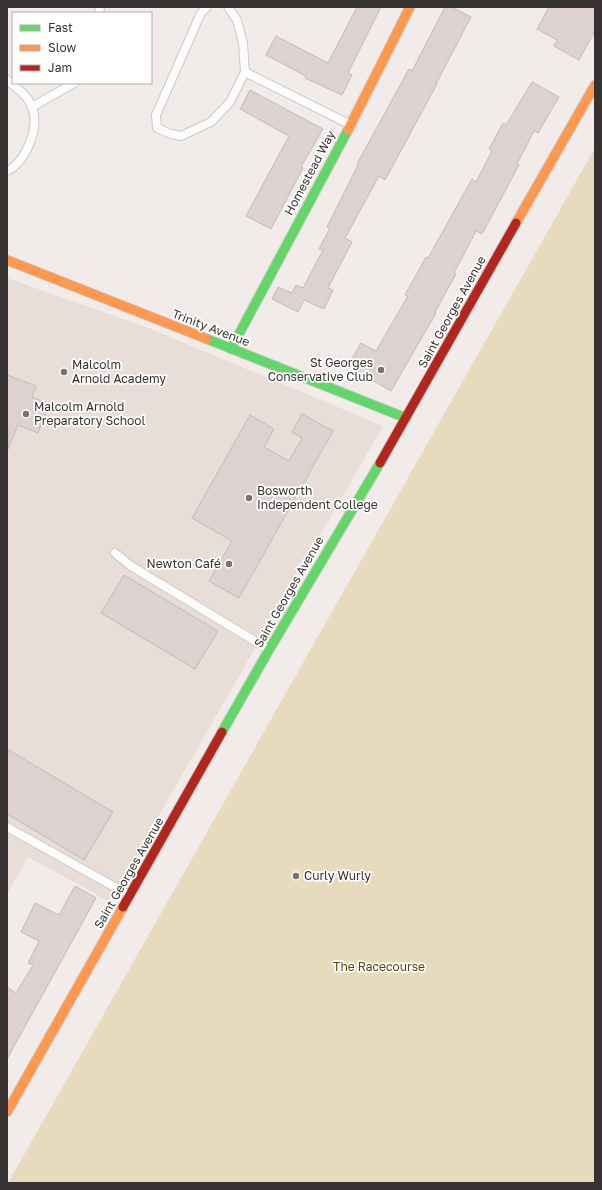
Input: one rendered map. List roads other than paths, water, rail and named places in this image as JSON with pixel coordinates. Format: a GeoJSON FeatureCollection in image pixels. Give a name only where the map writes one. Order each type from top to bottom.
{"type":"FeatureCollection","features":[{"type":"Feature","properties":{"kind":"street","name":"Homestead Way"},"geometry":{"type":"LineString","coordinates":[[231,349],[350,125],[410,7]]}},
{"type":"Feature","properties":{"kind":"street","name":"Saint Georges Avenue"},"geometry":{"type":"LineString","coordinates":[[7,1112],[269,650],[406,418],[595,85]]}},
{"type":"Feature","properties":{"kind":"street","name":"Trinity Avenue"},"geometry":{"type":"LineString","coordinates":[[7,260],[406,418]]}},
{"type":"Feature","properties":{"kind":"lane"},"geometry":{"type":"LineString","coordinates":[[207,7],[201,13],[156,115],[157,128],[171,134],[181,136],[211,122],[230,102],[245,72],[243,43],[237,20],[228,7]]}},
{"type":"Feature","properties":{"kind":"lane"},"geometry":{"type":"LineString","coordinates":[[245,72],[350,125]]}},
{"type":"Feature","properties":{"kind":"lane"},"geometry":{"type":"LineString","coordinates":[[7,80],[24,95],[32,106],[35,124],[29,146],[13,168],[7,171]]}},
{"type":"Feature","properties":{"kind":"lane"},"geometry":{"type":"LineString","coordinates":[[32,106],[72,84]]}},
{"type":"Feature","properties":{"kind":"lane"},"geometry":{"type":"LineString","coordinates":[[115,552],[131,566],[269,650]]}},
{"type":"Feature","properties":{"kind":"lane"},"geometry":{"type":"LineString","coordinates":[[7,827],[130,896]]}},
{"type":"Feature","properties":{"kind":"place","name":"St Georges Conservative Club"},"geometry":{"type":"Point","coordinates":[381,370]}},
{"type":"Feature","properties":{"kind":"place","name":"Malcolm Arnold Academy"},"geometry":{"type":"Point","coordinates":[64,372]}},
{"type":"Feature","properties":{"kind":"place","name":"Malcolm Arnold Preparatory School"},"geometry":{"type":"Point","coordinates":[26,414]}},
{"type":"Feature","properties":{"kind":"place","name":"Bosworth Independent College"},"geometry":{"type":"Point","coordinates":[249,498]}},
{"type":"Feature","properties":{"kind":"place","name":"Newton Café"},"geometry":{"type":"Point","coordinates":[229,564]}},
{"type":"Feature","properties":{"kind":"place","name":"Curly Wurly"},"geometry":{"type":"Point","coordinates":[296,876]}},
{"type":"Feature","properties":{"kind":"park label","name":"The Racecourse"},"geometry":{"type":"Point","coordinates":[379,967]}}]}
